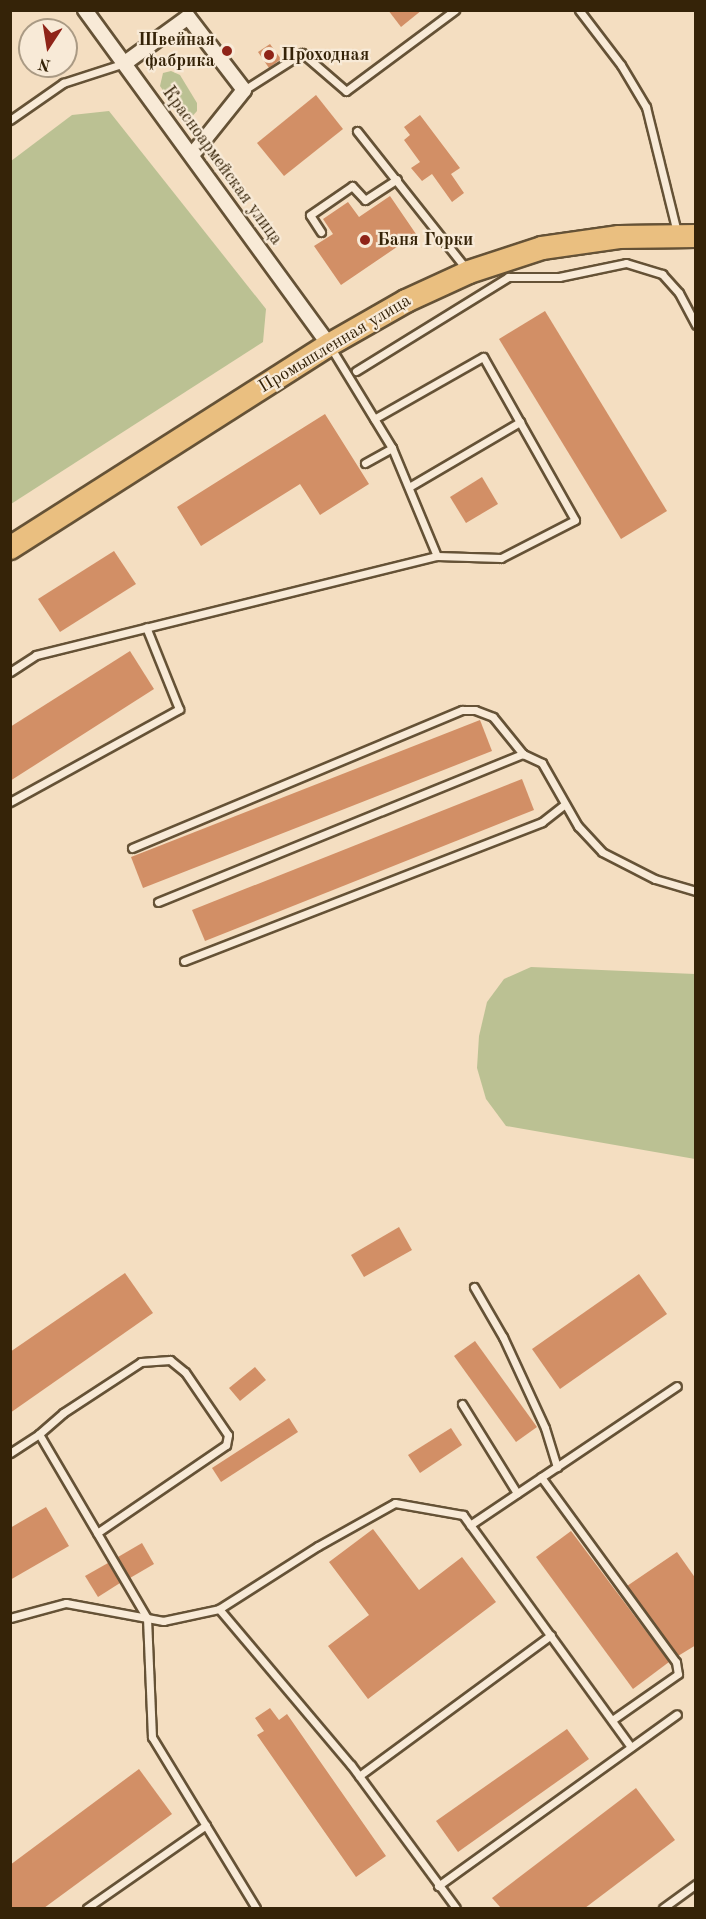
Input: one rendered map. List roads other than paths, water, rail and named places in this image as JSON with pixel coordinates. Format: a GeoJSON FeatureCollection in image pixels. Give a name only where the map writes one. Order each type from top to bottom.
{"type":"FeatureCollection","features":[{"type":"Feature","properties":{"kind":"main road","name":"Промышленная улица"},"geometry":{"type":"LineString","coordinates":[[10,548],[329,345],[406,301],[469,272],[542,248],[619,237],[687,236]]}},
{"type":"Feature","properties":{"kind":"street","name":"Красноармейская улица"},"geometry":{"type":"LineString","coordinates":[[85,10],[329,345]]}},
{"type":"Feature","properties":{"kind":"street"},"geometry":{"type":"LineString","coordinates":[[125,63],[191,14],[244,90],[192,155]]}},
{"type":"Feature","properties":{"kind":"lane"},"geometry":{"type":"LineString","coordinates":[[244,90],[302,53],[346,91],[455,10]]}},
{"type":"Feature","properties":{"kind":"lane"},"geometry":{"type":"LineString","coordinates":[[579,10],[621,64],[646,107],[687,236]]}},
{"type":"Feature","properties":{"kind":"lane"},"geometry":{"type":"LineString","coordinates":[[10,120],[63,83],[125,63]]}},
{"type":"Feature","properties":{"kind":"lane"},"geometry":{"type":"LineString","coordinates":[[357,131],[469,272]]}},
{"type":"Feature","properties":{"kind":"lane"},"geometry":{"type":"LineString","coordinates":[[321,232],[309,215],[352,186],[365,201],[397,179]]}},
{"type":"Feature","properties":{"kind":"lane"},"geometry":{"type":"LineString","coordinates":[[356,371],[508,277],[559,277],[626,263],[662,274],[679,293],[696,326]]}},
{"type":"Feature","properties":{"kind":"lane"},"geometry":{"type":"LineString","coordinates":[[329,345],[392,448],[437,556]]}},
{"type":"Feature","properties":{"kind":"lane"},"geometry":{"type":"LineString","coordinates":[[10,672],[36,655],[437,556],[501,558],[575,520],[483,357],[374,419]]}},
{"type":"Feature","properties":{"kind":"lane"},"geometry":{"type":"LineString","coordinates":[[409,487],[519,422]]}},
{"type":"Feature","properties":{"kind":"lane"},"geometry":{"type":"LineString","coordinates":[[365,463],[392,448]]}},
{"type":"Feature","properties":{"kind":"lane"},"geometry":{"type":"LineString","coordinates":[[10,802],[179,709],[146,627]]}},
{"type":"Feature","properties":{"kind":"lane"},"geometry":{"type":"LineString","coordinates":[[132,848],[462,710],[475,710],[493,717],[523,754],[542,763],[564,806],[578,826],[602,852],[655,879],[696,891]]}},
{"type":"Feature","properties":{"kind":"lane"},"geometry":{"type":"LineString","coordinates":[[158,902],[523,754]]}},
{"type":"Feature","properties":{"kind":"lane"},"geometry":{"type":"LineString","coordinates":[[184,961],[542,822],[564,806]]}},
{"type":"Feature","properties":{"kind":"lane"},"geometry":{"type":"LineString","coordinates":[[474,1287],[508,1347],[545,1428],[557,1467]]}},
{"type":"Feature","properties":{"kind":"lane"},"geometry":{"type":"LineString","coordinates":[[10,1453],[39,1434],[63,1413],[141,1362],[171,1360],[185,1372],[228,1435],[226,1444],[98,1533]]}},
{"type":"Feature","properties":{"kind":"lane"},"geometry":{"type":"LineString","coordinates":[[470,1525],[677,1386]]}},
{"type":"Feature","properties":{"kind":"lane"},"geometry":{"type":"LineString","coordinates":[[462,1404],[517,1493]]}},
{"type":"Feature","properties":{"kind":"lane"},"geometry":{"type":"LineString","coordinates":[[39,1434],[147,1618],[152,1737],[256,1908]]}},
{"type":"Feature","properties":{"kind":"lane"},"geometry":{"type":"LineString","coordinates":[[542,1477],[676,1662],[678,1674],[612,1720]]}},
{"type":"Feature","properties":{"kind":"lane"},"geometry":{"type":"LineString","coordinates":[[10,1618],[66,1604],[163,1621],[219,1609],[318,1546],[395,1503],[463,1515],[631,1746]]}},
{"type":"Feature","properties":{"kind":"lane"},"geometry":{"type":"LineString","coordinates":[[219,1609],[359,1776],[456,1908]]}},
{"type":"Feature","properties":{"kind":"lane"},"geometry":{"type":"LineString","coordinates":[[359,1776],[551,1635]]}},
{"type":"Feature","properties":{"kind":"lane"},"geometry":{"type":"LineString","coordinates":[[438,1886],[677,1714]]}},
{"type":"Feature","properties":{"kind":"lane"},"geometry":{"type":"LineString","coordinates":[[87,1908],[206,1825]]}},
{"type":"Feature","properties":{"kind":"lane"},"geometry":{"type":"LineString","coordinates":[[663,1908],[696,1884]]}},
{"type":"Feature","properties":{"kind":"place","name":"Швейная фабрика"},"geometry":{"type":"Point","coordinates":[227,51]}},
{"type":"Feature","properties":{"kind":"place","name":"Проходная"},"geometry":{"type":"Point","coordinates":[269,55]}},
{"type":"Feature","properties":{"kind":"place","name":"Баня Горки"},"geometry":{"type":"Point","coordinates":[365,240]}}]}
